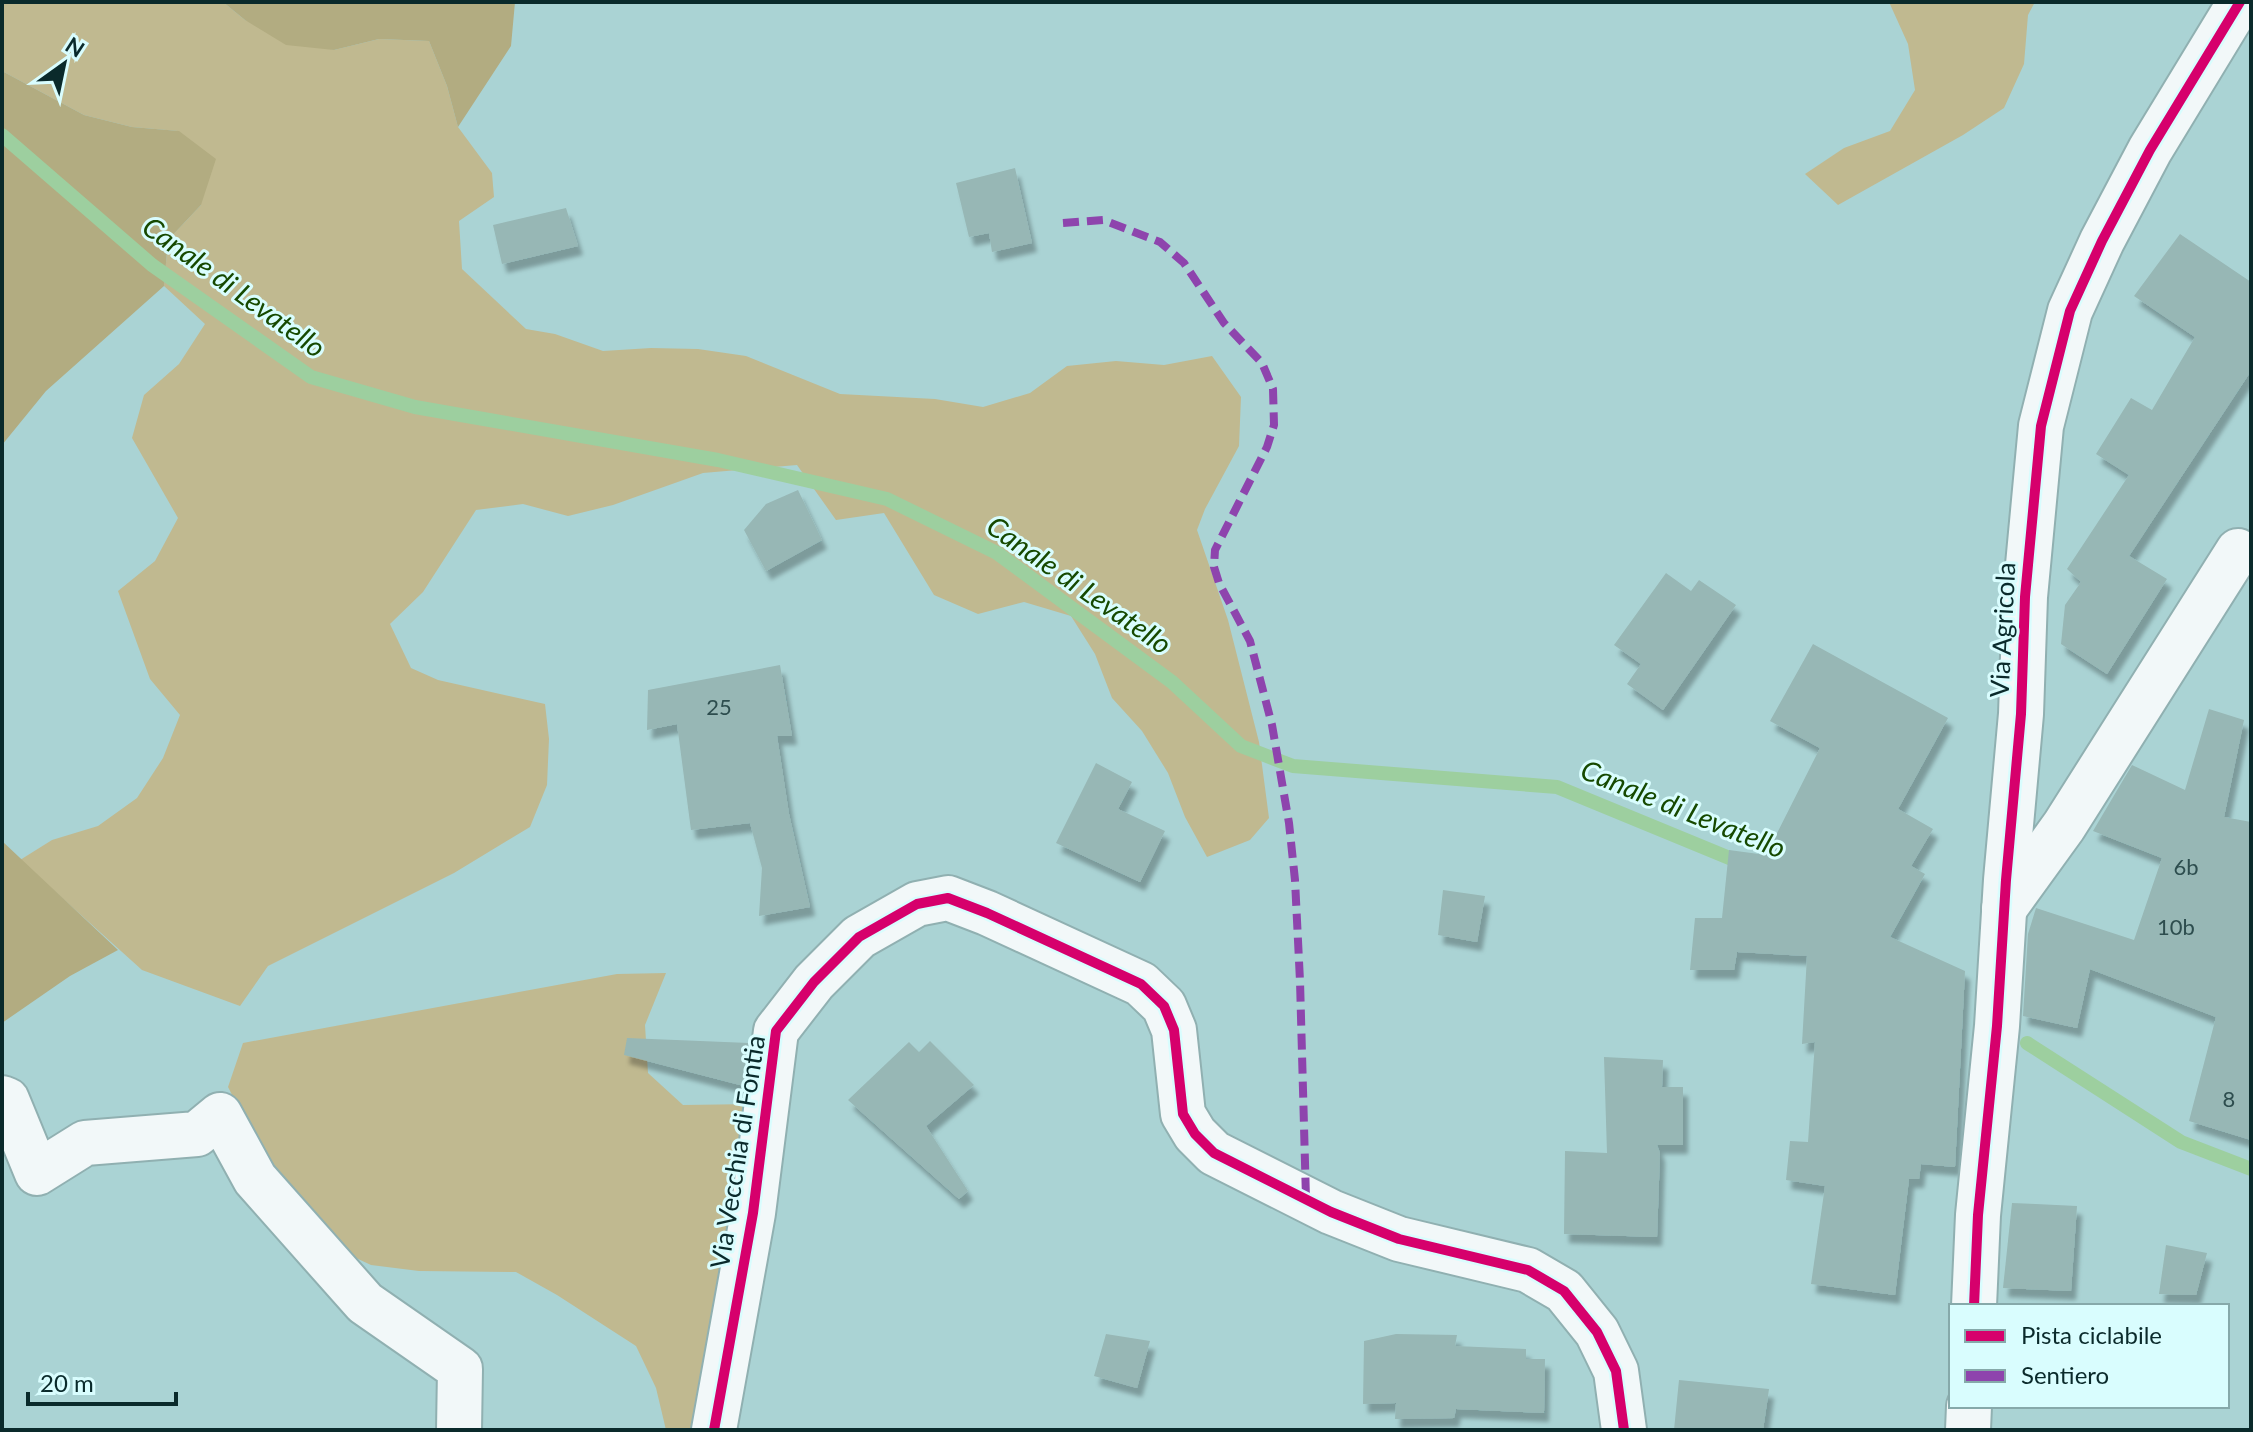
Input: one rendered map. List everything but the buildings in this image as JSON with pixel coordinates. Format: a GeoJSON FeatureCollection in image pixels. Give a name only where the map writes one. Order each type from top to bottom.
{"type":"FeatureCollection","features":[{"type":"Feature","properties":{"kind":"street","name":"Via Agricola"},"geometry":{"type":"LineString","coordinates":[[1974,1304],[1978,1215],[1997,1026],[2021,714],[2025,597],[2041,426],[2070,311],[2102,241],[2150,150],[2240,2]]}},
{"type":"Feature","properties":{"kind":"street"},"geometry":{"type":"LineString","coordinates":[[2004,909],[2080,801],[2238,551]]}},
{"type":"Feature","properties":{"kind":"street","name":"Via Vecchia di Fontia"},"geometry":{"type":"LineString","coordinates":[[714,1430],[753,1213],[776,1031],[814,982],[859,937],[917,904],[948,898],[1141,984],[1153,994],[1164,1006],[1174,1030],[1183,1114],[1195,1134],[1214,1153],[1331,1212],[1399,1239],[1528,1270],[1564,1291],[1597,1332],[1616,1371],[1624,1430]]}},
{"type":"Feature","properties":{"kind":"street"},"geometry":{"type":"LineString","coordinates":[[2,1098],[7,1100],[37,1173],[85,1143],[197,1134],[220,1115],[255,1179],[365,1303],[460,1369],[459,1430]]}},
{"type":"Feature","properties":{"kind":"street"},"geometry":{"type":"LineString","coordinates":[[1968,1430],[1969,1408]]}},
{"type":"Feature","properties":{"kind":"shaded area"},"geometry":{"type":"Polygon","coordinates":[[[2,2],[223,2],[245,20],[334,50],[379,39],[429,41],[447,86],[458,127],[492,173],[494,197],[459,221],[462,269],[526,329],[555,334],[603,351],[698,349],[746,356],[840,394],[935,399],[983,407],[1030,393],[1067,366],[1116,361],[1164,365],[1212,356],[1241,397],[1239,446],[1197,530],[1228,620],[1259,742],[1269,818],[1250,840],[1207,857],[1185,817],[1168,773],[1142,731],[1112,698],[1095,654],[1071,616],[1024,602],[978,614],[934,595],[884,513],[836,520],[797,465],[703,473],[613,505],[568,516],[523,504],[476,510],[423,592],[390,624],[411,668],[438,680],[545,704],[549,739],[547,785],[530,827],[454,873],[268,966],[240,1006],[142,970],[20,860],[52,840],[98,826],[137,798],[163,758],[180,715],[150,679],[118,591],[155,561],[178,518],[132,438],[144,395],[179,364],[205,324],[164,286],[168,240],[201,205],[178,131],[132,127],[84,115],[2,71],[2,2]]]}},
{"type":"Feature","properties":{"kind":"shaded area"},"geometry":{"type":"Polygon","coordinates":[[[223,2],[515,2],[511,46],[458,127],[447,86],[429,41],[379,39],[334,50],[286,45],[245,20],[223,2]]]}},
{"type":"Feature","properties":{"kind":"shaded area"},"geometry":{"type":"Polygon","coordinates":[[[1889,2],[2035,2],[2028,15],[2024,64],[2004,108],[1963,135],[1838,205],[1805,174],[1844,148],[1890,131],[1915,90],[1908,44],[1889,2]]]}},
{"type":"Feature","properties":{"kind":"shaded area"},"geometry":{"type":"Polygon","coordinates":[[[2,71],[84,115],[132,127],[179,131],[216,159],[201,205],[168,240],[164,286],[46,391],[2,445],[2,71]]]}},
{"type":"Feature","properties":{"kind":"shaded area"},"geometry":{"type":"Polygon","coordinates":[[[2,841],[118,950],[70,976],[2,1023],[2,841]]]}},
{"type":"Feature","properties":{"kind":"shaded area"},"geometry":{"type":"Polygon","coordinates":[[[666,973],[645,1025],[648,1073],[683,1105],[754,1104],[695,1430],[666,1430],[656,1388],[636,1346],[516,1272],[419,1271],[371,1265],[328,1245],[298,1210],[228,1087],[243,1043],[617,974],[666,973]]]}},
{"type":"Feature","properties":{"kind":"waterway","name":"Canale di Levatello"},"geometry":{"type":"LineString","coordinates":[[2,135],[152,265],[311,377],[415,407],[718,460],[887,499],[997,553],[1172,682],[1241,746],[1293,766],[1557,787],[1744,864]]}},
{"type":"Feature","properties":{"kind":"waterway","name":"Canale di Levatello"},"geometry":{"type":"LineString","coordinates":[[2027,1043],[2181,1142],[2251,1169]]}},
{"type":"Feature","properties":{"kind":"marked path"},"geometry":{"type":"LineString","coordinates":[[1063,223],[1103,220],[1160,242],[1184,263],[1224,323],[1262,363],[1273,389],[1274,425],[1267,447],[1215,550],[1214,567],[1219,583],[1250,641],[1272,725],[1289,823],[1300,981],[1306,1199]]}},
{"type":"Feature","properties":{"kind":"cycle path"},"geometry":{"type":"LineString","coordinates":[[1974,1304],[1978,1215],[1997,1026],[2021,714],[2025,597],[2041,426],[2070,311],[2102,241],[2150,150],[2240,2]]}},
{"type":"Feature","properties":{"kind":"cycle path"},"geometry":{"type":"LineString","coordinates":[[714,1430],[753,1213],[776,1031],[814,982],[859,937],[917,904],[948,898],[1141,984],[1164,1006],[1174,1030],[1183,1114],[1195,1134],[1214,1153],[1331,1212],[1399,1239],[1528,1270],[1564,1291],[1597,1332],[1616,1371],[1624,1430]]}}]}
